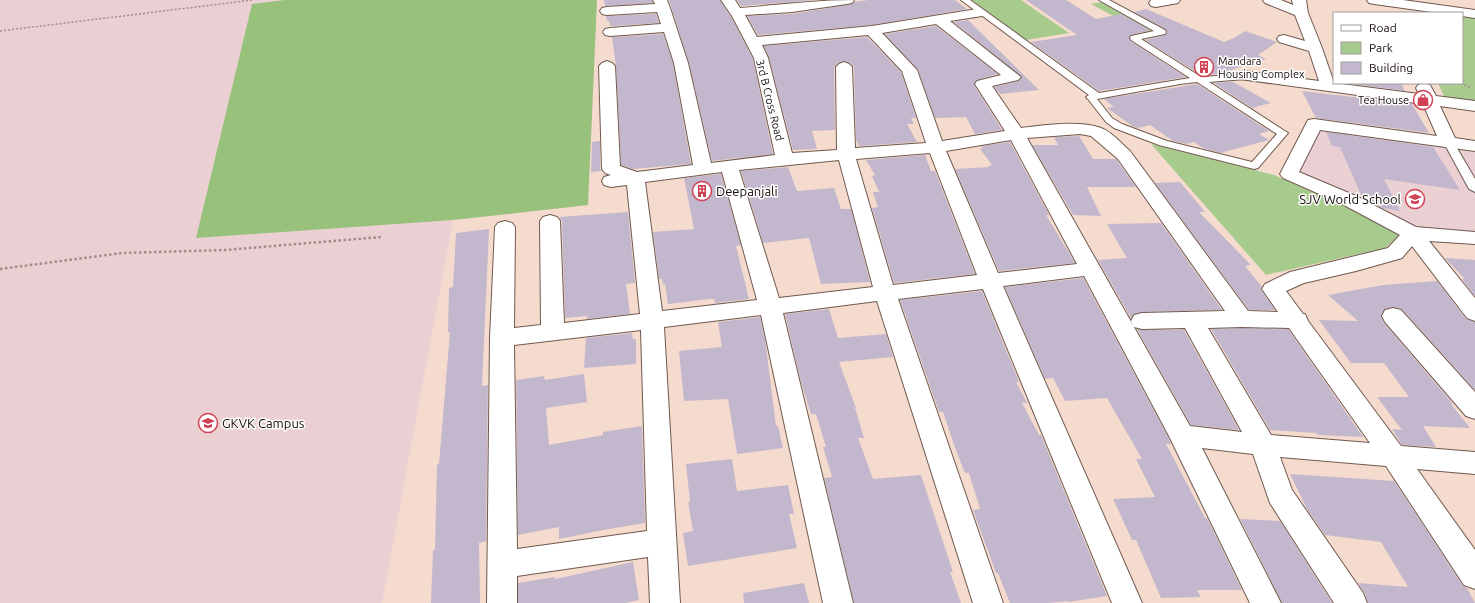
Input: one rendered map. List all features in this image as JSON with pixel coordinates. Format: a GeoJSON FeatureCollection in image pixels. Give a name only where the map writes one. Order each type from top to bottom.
{"type":"FeatureCollection","features":[{"type":"Feature","properties":{"kind":"street"},"geometry":{"type":"LineString","coordinates":[[732,6],[792,8],[847,0]]}},
{"type":"Feature","properties":{"kind":"street"},"geometry":{"type":"LineString","coordinates":[[1156,3],[1174,0]]}},
{"type":"Feature","properties":{"kind":"street"},"geometry":{"type":"LineString","coordinates":[[1270,0],[1300,6],[1329,86]]}},
{"type":"Feature","properties":{"kind":"street"},"geometry":{"type":"LineString","coordinates":[[607,11],[662,4],[681,63],[703,169]]}},
{"type":"Feature","properties":{"kind":"street"},"geometry":{"type":"LineString","coordinates":[[1384,4],[1431,4],[1475,14]]}},
{"type":"Feature","properties":{"kind":"street","name":"3rd B Cross Road"},"geometry":{"type":"LineString","coordinates":[[732,6],[753,42],[760,58],[786,159]]}},
{"type":"Feature","properties":{"kind":"street"},"geometry":{"type":"LineString","coordinates":[[753,42],[872,30],[977,13]]}},
{"type":"Feature","properties":{"kind":"street"},"geometry":{"type":"LineString","coordinates":[[938,19],[1013,77],[983,84],[1016,134],[1182,435],[1266,603]]}},
{"type":"Feature","properties":{"kind":"street"},"geometry":{"type":"LineString","coordinates":[[610,32],[669,27]]}},
{"type":"Feature","properties":{"kind":"street"},"geometry":{"type":"LineString","coordinates":[[872,30],[908,70],[936,147],[990,280],[1127,603]]}},
{"type":"Feature","properties":{"kind":"street"},"geometry":{"type":"LineString","coordinates":[[1284,39],[1315,48]]}},
{"type":"Feature","properties":{"kind":"street"},"geometry":{"type":"LineString","coordinates":[[607,66],[611,169],[636,178]]}},
{"type":"Feature","properties":{"kind":"street"},"geometry":{"type":"LineString","coordinates":[[844,67],[846,155],[885,293],[988,603]]}},
{"type":"Feature","properties":{"kind":"street"},"geometry":{"type":"LineString","coordinates":[[1245,76],[1475,106]]}},
{"type":"Feature","properties":{"kind":"street"},"geometry":{"type":"LineString","coordinates":[[1422,84],[1449,143]]}},
{"type":"Feature","properties":{"kind":"street"},"geometry":{"type":"LineString","coordinates":[[1473,146],[1314,124],[1289,174],[1349,200],[1412,233],[1475,238]]}},
{"type":"Feature","properties":{"kind":"street"},"geometry":{"type":"LineString","coordinates":[[611,180],[786,159],[936,147],[1016,134],[1080,129],[1096,132],[1124,155],[1242,319]]}},
{"type":"Feature","properties":{"kind":"street"},"geometry":{"type":"LineString","coordinates":[[729,166],[770,306],[838,603]]}},
{"type":"Feature","properties":{"kind":"street"},"geometry":{"type":"LineString","coordinates":[[636,178],[652,320],[665,603]]}},
{"type":"Feature","properties":{"kind":"street"},"geometry":{"type":"LineString","coordinates":[[550,221],[553,332]]}},
{"type":"Feature","properties":{"kind":"street"},"geometry":{"type":"LineString","coordinates":[[502,603],[502,338],[505,227]]}},
{"type":"Feature","properties":{"kind":"street"},"geometry":{"type":"LineString","coordinates":[[1412,233],[1475,313]]}},
{"type":"Feature","properties":{"kind":"street"},"geometry":{"type":"LineString","coordinates":[[1412,233],[1394,254],[1298,277],[1273,289],[1297,320],[1394,457],[1475,575]]}},
{"type":"Feature","properties":{"kind":"street"},"geometry":{"type":"LineString","coordinates":[[502,338],[1090,268]]}},
{"type":"Feature","properties":{"kind":"street"},"geometry":{"type":"LineString","coordinates":[[1393,316],[1475,409]]}},
{"type":"Feature","properties":{"kind":"street"},"geometry":{"type":"LineString","coordinates":[[1142,321],[1242,319],[1297,320]]}},
{"type":"Feature","properties":{"kind":"street"},"geometry":{"type":"LineString","coordinates":[[1192,320],[1263,445],[1280,495],[1352,603]]}},
{"type":"Feature","properties":{"kind":"street"},"geometry":{"type":"LineString","coordinates":[[1182,435],[1263,445],[1475,463]]}},
{"type":"Feature","properties":{"kind":"street"},"geometry":{"type":"LineString","coordinates":[[501,565],[662,542]]}},
{"type":"Feature","properties":{"kind":"lane"},"geometry":{"type":"LineString","coordinates":[[965,0],[1097,96]]}},
{"type":"Feature","properties":{"kind":"lane"},"geometry":{"type":"LineString","coordinates":[[1103,0],[1162,32],[1134,38],[1198,78],[1283,133],[1254,166],[1163,143],[1118,126],[1109,120],[1091,97],[1198,78],[1245,76]]}},
{"type":"Feature","properties":{"kind":"lane"},"geometry":{"type":"LineString","coordinates":[[1449,143],[1475,189]]}},
{"type":"Feature","properties":{"kind":"path"},"geometry":{"type":"LineString","coordinates":[[0,31],[253,0]]}},
{"type":"Feature","properties":{"kind":"path"},"geometry":{"type":"LineString","coordinates":[[1463,84],[1475,90]]}},
{"type":"Feature","properties":{"kind":"path"},"geometry":{"type":"LineString","coordinates":[[0,269],[122,253],[225,250],[380,237]]}},
{"type":"Feature","properties":{"kind":"shaded area","name":"GKVK Campus"},"geometry":{"type":"Polygon","coordinates":[[[0,0],[597,0],[588,205],[453,220],[382,603],[0,603],[0,0]]]}},
{"type":"Feature","properties":{"kind":"shaded area","name":"SJV World School"},"geometry":{"type":"Polygon","coordinates":[[[1321,130],[1475,151],[1475,233],[1410,227],[1298,171],[1321,130]]]}},
{"type":"Feature","properties":{"kind":"green space"},"geometry":{"type":"Polygon","coordinates":[[[285,0],[597,0],[588,205],[453,220],[196,238],[252,4],[285,0]]]}},
{"type":"Feature","properties":{"kind":"green space"},"geometry":{"type":"Polygon","coordinates":[[[972,0],[1021,0],[1069,33],[1026,40],[972,0]]]}},
{"type":"Feature","properties":{"kind":"green space"},"geometry":{"type":"Polygon","coordinates":[[[1102,2],[1155,30],[1143,32],[1091,4],[1102,2]]]}},
{"type":"Feature","properties":{"kind":"green space"},"geometry":{"type":"Polygon","coordinates":[[[1463,17],[1475,18],[1475,102],[1445,98],[1438,84],[1463,84],[1463,17]]]}},
{"type":"Feature","properties":{"kind":"green space"},"geometry":{"type":"Polygon","coordinates":[[[1151,144],[1274,175],[1382,223],[1400,235],[1385,248],[1266,275],[1151,144]]]}},
{"type":"Feature","properties":{"kind":"building"},"geometry":{"type":"Polygon","coordinates":[[[604,0],[652,0],[653,3],[605,6],[604,0]]]}},
{"type":"Feature","properties":{"kind":"building"},"geometry":{"type":"Polygon","coordinates":[[[669,0],[720,0],[731,17],[753,59],[773,154],[712,161],[689,63],[669,0]]]}},
{"type":"Feature","properties":{"kind":"building"},"geometry":{"type":"Polygon","coordinates":[[[737,0],[814,0],[741,6],[737,0]]]}},
{"type":"Feature","properties":{"kind":"building"},"geometry":{"type":"Polygon","coordinates":[[[868,0],[955,0],[967,9],[872,25],[758,35],[747,16],[792,14],[868,0]]]}},
{"type":"Feature","properties":{"kind":"building"},"geometry":{"type":"Polygon","coordinates":[[[1026,0],[1066,0],[1096,19],[1121,14],[1150,30],[1131,35],[1129,37],[1130,41],[1186,77],[1099,91],[1031,42],[1077,35],[1026,0]]]}},
{"type":"Feature","properties":{"kind":"building"},"geometry":{"type":"Polygon","coordinates":[[[1146,9],[1224,42],[1245,31],[1277,42],[1258,55],[1266,59],[1218,74],[1201,75],[1145,40],[1165,35],[1167,33],[1166,29],[1134,12],[1146,9]]]}},
{"type":"Feature","properties":{"kind":"building"},"geometry":{"type":"Polygon","coordinates":[[[656,14],[659,23],[610,26],[606,16],[656,14]]]}},
{"type":"Feature","properties":{"kind":"building"},"geometry":{"type":"Polygon","coordinates":[[[968,20],[1039,90],[1000,94],[994,87],[1018,81],[1022,77],[954,22],[968,20]]]}},
{"type":"Feature","properties":{"kind":"building"},"geometry":{"type":"Polygon","coordinates":[[[936,26],[998,74],[977,80],[974,85],[1002,130],[975,134],[966,117],[935,118],[918,70],[885,34],[936,26]]]}},
{"type":"Feature","properties":{"kind":"building"},"geometry":{"type":"Polygon","coordinates":[[[663,34],[673,63],[691,164],[633,169],[621,165],[616,66],[612,37],[663,34]]]}},
{"type":"Feature","properties":{"kind":"building"},"geometry":{"type":"Polygon","coordinates":[[[867,37],[901,72],[916,118],[911,118],[914,124],[907,124],[917,142],[859,146],[856,140],[854,67],[850,63],[843,61],[834,67],[835,130],[812,131],[817,149],[793,150],[769,58],[764,46],[867,37]]]}},
{"type":"Feature","properties":{"kind":"building"},"geometry":{"type":"Polygon","coordinates":[[[1233,82],[1271,103],[1252,108],[1214,83],[1233,82]]]}},
{"type":"Feature","properties":{"kind":"building"},"geometry":{"type":"Polygon","coordinates":[[[1197,84],[1269,131],[1259,134],[1269,140],[1220,153],[1203,148],[1194,142],[1186,144],[1173,141],[1150,125],[1138,128],[1134,127],[1107,108],[1114,107],[1104,99],[1197,84]]]}},
{"type":"Feature","properties":{"kind":"building"},"geometry":{"type":"Polygon","coordinates":[[[1353,84],[1402,84],[1405,91],[1353,84]]]}},
{"type":"Feature","properties":{"kind":"building"},"geometry":{"type":"Polygon","coordinates":[[[1302,91],[1412,104],[1429,133],[1316,118],[1302,91]]]}},
{"type":"Feature","properties":{"kind":"building"},"geometry":{"type":"Polygon","coordinates":[[[1326,132],[1433,147],[1460,190],[1384,179],[1400,211],[1383,208],[1362,197],[1340,147],[1332,146],[1326,132]]]}},
{"type":"Feature","properties":{"kind":"building"},"geometry":{"type":"Polygon","coordinates":[[[1079,136],[1093,159],[1116,159],[1136,187],[1087,187],[1101,216],[1073,215],[1032,145],[1058,145],[1054,137],[1079,136]]]}},
{"type":"Feature","properties":{"kind":"building"},"geometry":{"type":"Polygon","coordinates":[[[600,141],[600,169],[602,171],[591,172],[592,142],[600,141]]]}},
{"type":"Feature","properties":{"kind":"building"},"geometry":{"type":"Polygon","coordinates":[[[1010,142],[1049,215],[1046,215],[1075,263],[999,271],[955,169],[990,167],[988,166],[992,165],[980,149],[983,148],[982,146],[1010,142]]]}},
{"type":"Feature","properties":{"kind":"building"},"geometry":{"type":"Polygon","coordinates":[[[925,155],[931,171],[935,171],[975,274],[894,283],[872,208],[878,207],[873,192],[879,192],[872,176],[875,175],[866,160],[925,155]]]}},
{"type":"Feature","properties":{"kind":"building"},"geometry":{"type":"Polygon","coordinates":[[[788,167],[797,191],[834,188],[841,209],[851,209],[870,282],[821,284],[809,238],[763,243],[741,171],[788,167]]]}},
{"type":"Feature","properties":{"kind":"building"},"geometry":{"type":"Polygon","coordinates":[[[721,174],[741,245],[736,246],[749,299],[715,303],[714,299],[709,299],[668,304],[665,284],[663,285],[662,279],[659,279],[653,232],[694,229],[684,178],[721,174]]]}},
{"type":"Feature","properties":{"kind":"building"},"geometry":{"type":"Polygon","coordinates":[[[1180,182],[1205,212],[1199,212],[1251,265],[1245,266],[1262,287],[1261,290],[1275,310],[1249,310],[1155,183],[1180,182]]]}},
{"type":"Feature","properties":{"kind":"building"},"geometry":{"type":"Polygon","coordinates":[[[628,212],[635,283],[626,284],[630,314],[587,319],[587,316],[565,318],[562,221],[559,217],[628,212]]]}},
{"type":"Feature","properties":{"kind":"building"},"geometry":{"type":"Polygon","coordinates":[[[1161,223],[1222,310],[1142,312],[1134,314],[1131,318],[1098,260],[1127,258],[1107,224],[1161,223]]]}},
{"type":"Feature","properties":{"kind":"building"},"geometry":{"type":"Polygon","coordinates":[[[489,229],[482,386],[488,385],[486,541],[479,543],[480,603],[431,603],[433,550],[435,550],[437,465],[439,464],[450,332],[448,333],[449,288],[453,287],[456,233],[489,229]]]}},
{"type":"Feature","properties":{"kind":"building"},"geometry":{"type":"Polygon","coordinates":[[[1445,258],[1475,260],[1475,296],[1462,279],[1465,279],[1445,258]]]}},
{"type":"Feature","properties":{"kind":"building"},"geometry":{"type":"Polygon","coordinates":[[[1083,278],[1169,439],[1171,444],[1166,444],[1205,518],[1207,518],[1242,590],[1197,590],[1201,597],[1161,598],[1136,540],[1132,540],[1113,499],[1155,497],[1136,459],[1142,459],[1107,398],[1065,401],[1053,378],[1045,379],[1005,287],[1083,278]]]}},
{"type":"Feature","properties":{"kind":"building"},"geometry":{"type":"Polygon","coordinates":[[[1437,281],[1466,319],[1475,322],[1475,390],[1402,309],[1393,307],[1385,309],[1381,317],[1384,323],[1453,404],[1451,404],[1470,428],[1423,426],[1436,447],[1402,445],[1392,429],[1402,430],[1377,397],[1409,397],[1384,363],[1351,363],[1319,320],[1358,321],[1328,295],[1383,285],[1437,281]]]}},
{"type":"Feature","properties":{"kind":"building"},"geometry":{"type":"Polygon","coordinates":[[[982,291],[1019,382],[1016,382],[1027,403],[1022,403],[1039,435],[1041,435],[1107,596],[1068,602],[1010,603],[998,573],[996,573],[973,510],[980,509],[969,473],[965,473],[943,412],[939,412],[900,300],[982,291]]]}},
{"type":"Feature","properties":{"kind":"building"},"geometry":{"type":"Polygon","coordinates":[[[829,309],[838,338],[886,334],[893,357],[839,362],[856,408],[864,438],[858,438],[873,479],[921,475],[953,572],[950,572],[961,603],[854,603],[824,478],[832,477],[823,447],[826,447],[816,414],[811,414],[801,382],[785,314],[829,309]]]}},
{"type":"Feature","properties":{"kind":"building"},"geometry":{"type":"Polygon","coordinates":[[[760,317],[765,339],[776,426],[778,426],[783,448],[737,454],[728,399],[684,401],[679,351],[722,347],[718,322],[760,317]]]}},
{"type":"Feature","properties":{"kind":"building"},"geometry":{"type":"Polygon","coordinates":[[[1137,329],[1184,330],[1239,430],[1191,425],[1137,329]]]}},
{"type":"Feature","properties":{"kind":"building"},"geometry":{"type":"Polygon","coordinates":[[[1211,329],[1288,329],[1363,437],[1318,435],[1316,433],[1270,430],[1211,329]]]}},
{"type":"Feature","properties":{"kind":"building"},"geometry":{"type":"Polygon","coordinates":[[[632,333],[633,339],[636,339],[636,364],[584,368],[586,338],[632,333]]]}},
{"type":"Feature","properties":{"kind":"building"},"geometry":{"type":"Polygon","coordinates":[[[584,374],[587,402],[546,408],[549,445],[603,435],[603,432],[642,426],[645,523],[559,539],[559,527],[518,535],[516,380],[544,376],[545,380],[584,374]]]}},
{"type":"Feature","properties":{"kind":"building"},"geometry":{"type":"Polygon","coordinates":[[[732,459],[737,491],[788,485],[794,514],[789,514],[797,548],[688,566],[683,533],[693,531],[688,502],[690,502],[686,464],[732,459]]]}},
{"type":"Feature","properties":{"kind":"building"},"geometry":{"type":"Polygon","coordinates":[[[1290,474],[1394,481],[1463,586],[1467,588],[1475,603],[1368,603],[1364,592],[1358,583],[1408,587],[1381,542],[1325,535],[1307,509],[1290,474]]]}},
{"type":"Feature","properties":{"kind":"building"},"geometry":{"type":"Polygon","coordinates":[[[1240,519],[1280,521],[1332,603],[1282,603],[1240,519]]]}},
{"type":"Feature","properties":{"kind":"building"},"geometry":{"type":"Polygon","coordinates":[[[633,562],[639,600],[625,603],[518,603],[518,583],[555,577],[555,579],[633,562]]]}},
{"type":"Feature","properties":{"kind":"building"},"geometry":{"type":"Polygon","coordinates":[[[804,583],[809,603],[744,603],[743,593],[804,583]]]}},
{"type":"Feature","properties":{"kind":"place","name":"Mandara Housing Complex"},"geometry":{"type":"Point","coordinates":[1204,67]}},
{"type":"Feature","properties":{"kind":"place","name":"Tea House"},"geometry":{"type":"Point","coordinates":[1423,100]}},
{"type":"Feature","properties":{"kind":"place","name":"Deepanjali"},"geometry":{"type":"Point","coordinates":[702,191]}},
{"type":"Feature","properties":{"kind":"place","name":"SJV World School"},"geometry":{"type":"Point","coordinates":[1415,199]}},
{"type":"Feature","properties":{"kind":"place","name":"GKVK Campus"},"geometry":{"type":"Point","coordinates":[208,423]}}]}
